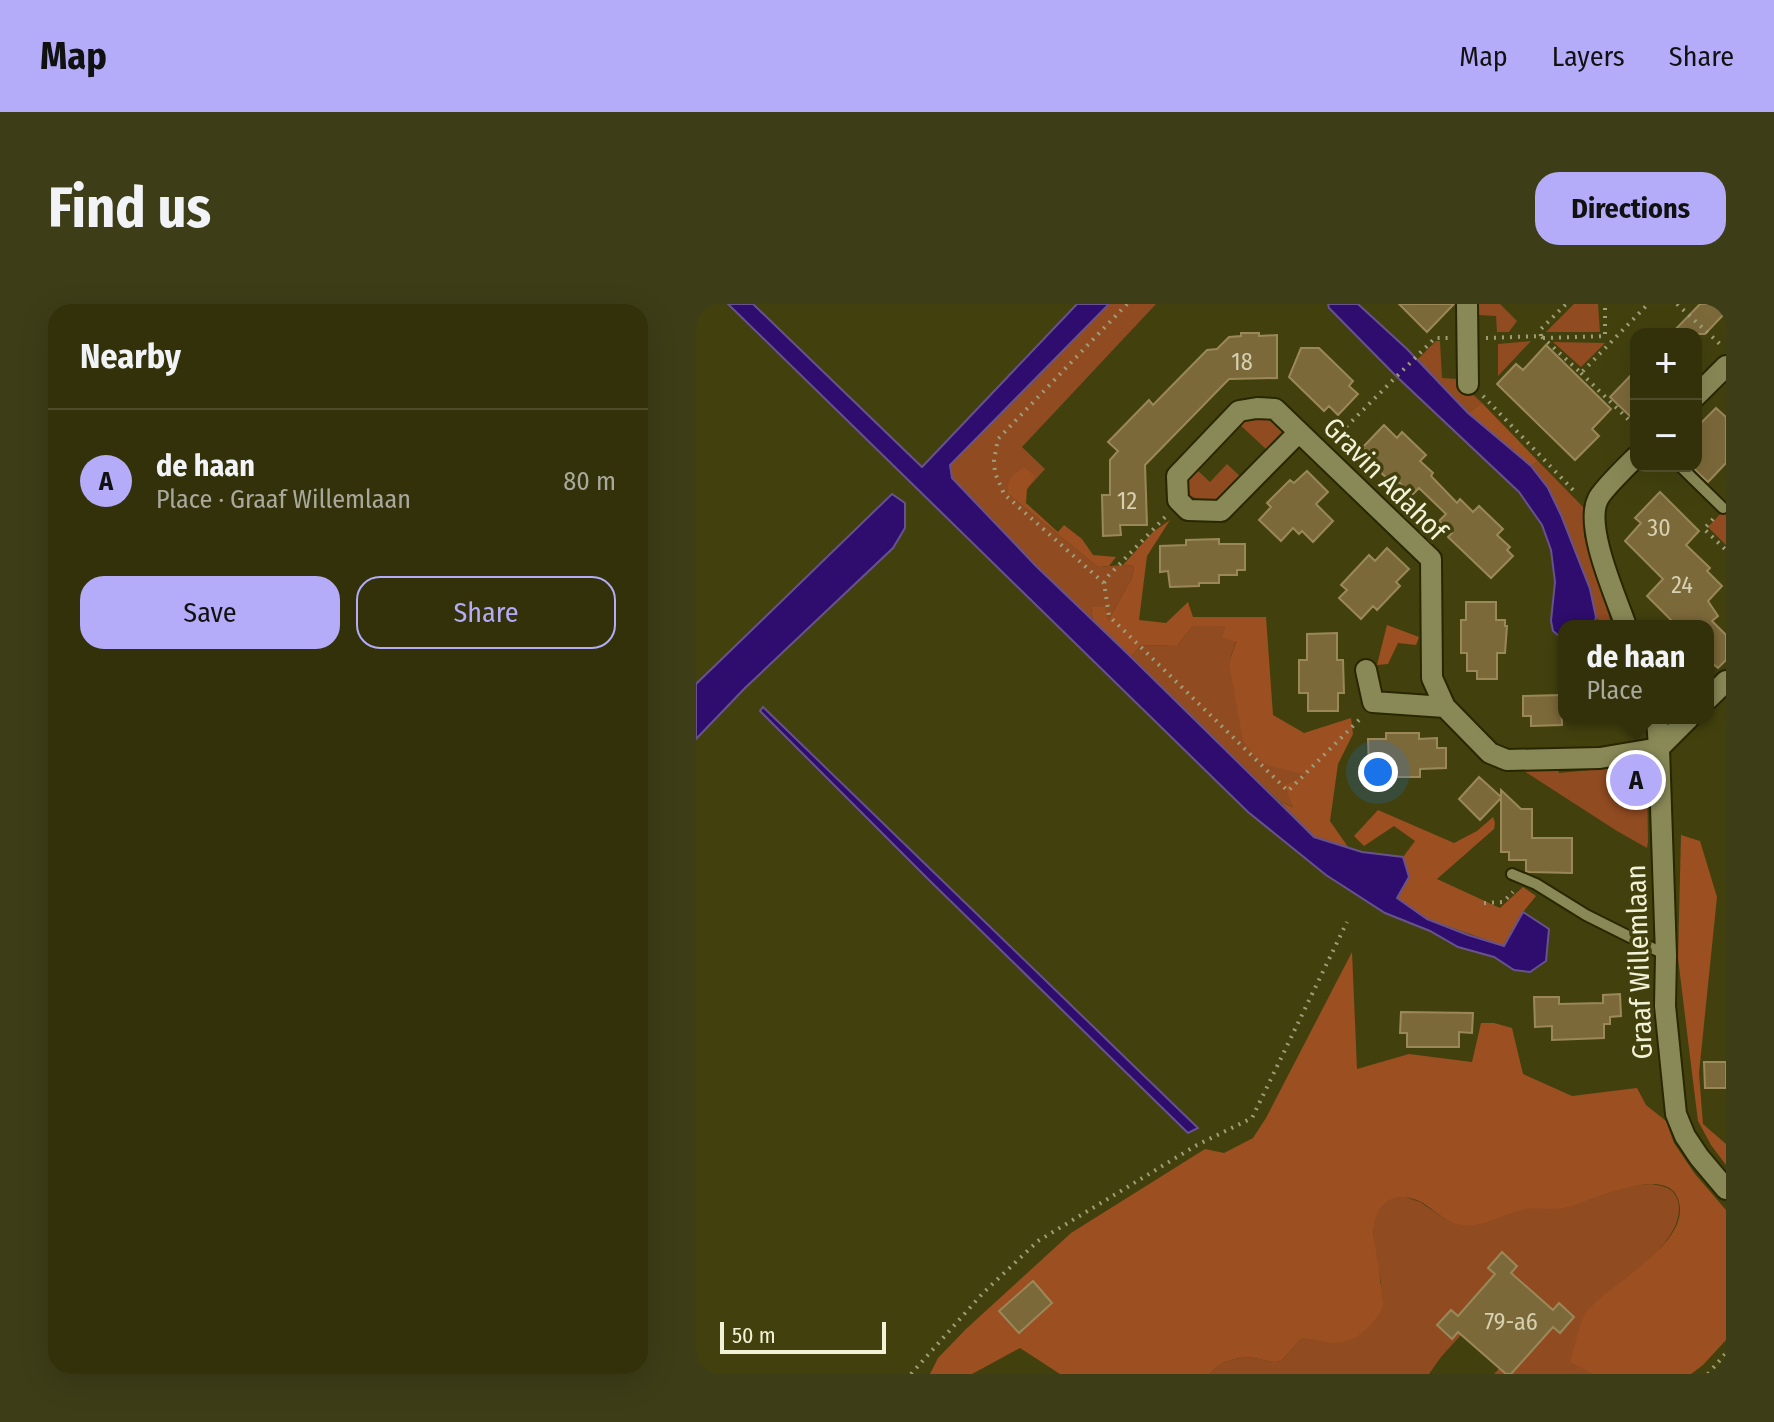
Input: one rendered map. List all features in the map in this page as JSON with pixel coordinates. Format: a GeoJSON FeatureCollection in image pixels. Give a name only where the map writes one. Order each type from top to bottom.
{"type":"FeatureCollection","features":[{"type":"Feature","properties":{"kind":"street"},"geometry":{"type":"LineString","coordinates":[[1467,304],[1468,384]]}},
{"type":"Feature","properties":{"kind":"street"},"geometry":{"type":"LineString","coordinates":[[1702,390],[1726,366]]}},
{"type":"Feature","properties":{"kind":"street","name":"Gravin Adahof"},"geometry":{"type":"LineString","coordinates":[[1299,432],[1221,511],[1188,510],[1178,500],[1177,476],[1239,411],[1275,409],[1321,452],[1431,559],[1432,678],[1445,707],[1490,753],[1507,760],[1600,758],[1659,748]]}},
{"type":"Feature","properties":{"kind":"street"},"geometry":{"type":"LineString","coordinates":[[1624,620],[1596,540],[1593,520],[1598,499],[1630,464]]}},
{"type":"Feature","properties":{"kind":"street"},"geometry":{"type":"LineString","coordinates":[[1366,670],[1373,702],[1445,707]]}},
{"type":"Feature","properties":{"kind":"street","name":"Graaf Willemlaan"},"geometry":{"type":"LineString","coordinates":[[1657,724],[1665,1006],[1676,1114],[1685,1136],[1726,1189]]}},
{"type":"Feature","properties":{"kind":"street"},"geometry":{"type":"LineString","coordinates":[[1659,748],[1683,724]]}},
{"type":"Feature","properties":{"kind":"lane"},"geometry":{"type":"LineString","coordinates":[[1686,472],[1723,508]]}},
{"type":"Feature","properties":{"kind":"lane"},"geometry":{"type":"LineString","coordinates":[[1516,875],[1666,955]]}},
{"type":"Feature","properties":{"kind":"path"},"geometry":{"type":"LineString","coordinates":[[1127,304],[998,439],[995,473],[1004,494],[1104,583],[1109,616],[1288,791],[1364,716],[1373,702]]}},
{"type":"Feature","properties":{"kind":"path"},"geometry":{"type":"LineString","coordinates":[[1566,304],[1540,330],[1542,337],[1630,421]]}},
{"type":"Feature","properties":{"kind":"path"},"geometry":{"type":"LineString","coordinates":[[1605,304],[1605,336],[1611,342]]}},
{"type":"Feature","properties":{"kind":"path"},"geometry":{"type":"LineString","coordinates":[[1581,373],[1648,304]]}},
{"type":"Feature","properties":{"kind":"path"},"geometry":{"type":"LineString","coordinates":[[1677,304],[1726,350]]}},
{"type":"Feature","properties":{"kind":"path"},"geometry":{"type":"LineString","coordinates":[[1321,452],[1435,338],[1605,336]]}},
{"type":"Feature","properties":{"kind":"path"},"geometry":{"type":"LineString","coordinates":[[1468,384],[1581,498],[1598,499]]}},
{"type":"Feature","properties":{"kind":"path"},"geometry":{"type":"LineString","coordinates":[[1104,583],[1178,500]]}},
{"type":"Feature","properties":{"kind":"path"},"geometry":{"type":"LineString","coordinates":[[1723,508],[1704,529],[1726,550]]}},
{"type":"Feature","properties":{"kind":"path"},"geometry":{"type":"LineString","coordinates":[[1484,903],[1503,902],[1513,892],[1516,875]]}},
{"type":"Feature","properties":{"kind":"path"},"geometry":{"type":"LineString","coordinates":[[911,1374],[983,1293],[1038,1241],[1197,1145],[1252,1118],[1347,922]]}},
{"type":"Feature","properties":{"kind":"path"},"geometry":{"type":"LineString","coordinates":[[1708,1374],[1726,1353]]}},
{"type":"Feature","properties":{"kind":"path"},"geometry":{"type":"LineString","coordinates":[[1702,1374],[1716,1365],[1726,1364]]}},
{"type":"Feature","properties":{"kind":"shaded area"},"geometry":{"type":"Polygon","coordinates":[[[728,304],[753,304],[922,467],[1077,304],[1109,304],[950,465],[952,478],[1036,566],[1314,837],[1362,852],[1403,857],[1409,877],[1397,898],[1427,919],[1468,935],[1504,946],[1523,912],[1549,929],[1546,961],[1530,972],[1514,970],[1494,957],[1458,947],[1430,931],[1385,913],[1326,875],[1248,812],[728,304]]]}},
{"type":"Feature","properties":{"kind":"shaded area"},"geometry":{"type":"Polygon","coordinates":[[[1109,304],[1156,304],[1022,447],[1045,469],[1027,489],[1008,494],[1098,567],[1134,566],[1132,578],[1107,623],[1091,608],[1093,620],[1036,566],[952,478],[950,465],[1109,304]]]}},
{"type":"Feature","properties":{"kind":"shaded area"},"geometry":{"type":"Polygon","coordinates":[[[1328,304],[1358,304],[1407,349],[1468,413],[1531,466],[1548,488],[1561,515],[1590,589],[1595,620],[1558,620],[1558,635],[1553,631],[1551,621],[1555,582],[1551,550],[1542,525],[1519,492],[1328,304]]]}},
{"type":"Feature","properties":{"kind":"shaded area"},"geometry":{"type":"Polygon","coordinates":[[[1479,304],[1500,304],[1517,321],[1509,332],[1497,332],[1496,316],[1479,315],[1479,304]]]}},
{"type":"Feature","properties":{"kind":"shaded area"},"geometry":{"type":"Polygon","coordinates":[[[1574,304],[1598,304],[1600,332],[1546,332],[1574,304]]]}},
{"type":"Feature","properties":{"kind":"shaded area"},"geometry":{"type":"Polygon","coordinates":[[[1436,341],[1440,341],[1442,378],[1457,379],[1482,403],[1468,413],[1417,360],[1436,341]]]}},
{"type":"Feature","properties":{"kind":"shaded area"},"geometry":{"type":"Polygon","coordinates":[[[1531,341],[1498,376],[1498,344],[1531,341]]]}},
{"type":"Feature","properties":{"kind":"shaded area"},"geometry":{"type":"Polygon","coordinates":[[[1553,342],[1605,343],[1581,367],[1553,342]]]}},
{"type":"Feature","properties":{"kind":"shaded area"},"geometry":{"type":"Polygon","coordinates":[[[1482,403],[1538,461],[1531,466],[1468,413],[1482,403]]]}},
{"type":"Feature","properties":{"kind":"shaded area"},"geometry":{"type":"Polygon","coordinates":[[[1262,414],[1288,430],[1267,450],[1238,423],[1262,414]]]}},
{"type":"Feature","properties":{"kind":"shaded area"},"geometry":{"type":"Polygon","coordinates":[[[1538,461],[1584,508],[1584,536],[1610,620],[1598,620],[1596,617],[1590,589],[1570,537],[1548,488],[1531,466],[1538,461]]]}},
{"type":"Feature","properties":{"kind":"shaded area"},"geometry":{"type":"Polygon","coordinates":[[[1227,464],[1243,479],[1221,500],[1209,503],[1190,496],[1188,480],[1195,468],[1210,482],[1227,464]]]}},
{"type":"Feature","properties":{"kind":"shaded area"},"geometry":{"type":"Polygon","coordinates":[[[1024,467],[1035,476],[1027,489],[1026,503],[1058,532],[1064,525],[1082,539],[1093,555],[1116,557],[1109,566],[1098,567],[1008,494],[1011,478],[1024,467]]]}},
{"type":"Feature","properties":{"kind":"shaded area"},"geometry":{"type":"Polygon","coordinates":[[[892,494],[905,503],[905,528],[893,548],[745,688],[696,739],[696,684],[892,494]]]}},
{"type":"Feature","properties":{"kind":"shaded area"},"geometry":{"type":"Polygon","coordinates":[[[1726,508],[1726,545],[1708,527],[1726,508]]]}},
{"type":"Feature","properties":{"kind":"shaded area"},"geometry":{"type":"Polygon","coordinates":[[[1170,520],[1147,556],[1139,620],[1166,623],[1188,602],[1193,617],[1266,617],[1273,715],[1304,733],[1351,718],[1353,734],[1338,764],[1330,821],[1348,847],[1314,837],[1280,802],[1293,807],[1285,785],[1307,775],[1267,765],[1257,759],[1243,741],[1229,663],[1236,642],[1222,637],[1226,626],[1193,626],[1177,646],[1141,645],[1131,657],[1093,620],[1091,607],[1105,607],[1108,621],[1132,578],[1134,566],[1123,565],[1153,532],[1170,520]]]}},
{"type":"Feature","properties":{"kind":"shaded area"},"geometry":{"type":"Polygon","coordinates":[[[1227,625],[1236,641],[1229,663],[1309,775],[1294,807],[1280,802],[1131,657],[1141,645],[1177,646],[1193,626],[1227,625]]]}},
{"type":"Feature","properties":{"kind":"shaded area"},"geometry":{"type":"Polygon","coordinates":[[[1387,625],[1419,637],[1416,645],[1398,643],[1388,664],[1377,665],[1387,625]]]}},
{"type":"Feature","properties":{"kind":"shaded area"},"geometry":{"type":"Polygon","coordinates":[[[763,707],[1198,1128],[1188,1133],[760,711],[763,707]]]}},
{"type":"Feature","properties":{"kind":"shaded area"},"geometry":{"type":"Polygon","coordinates":[[[1557,766],[1559,773],[1632,766],[1647,778],[1647,848],[1524,771],[1557,766]]]}},
{"type":"Feature","properties":{"kind":"shaded area"},"geometry":{"type":"Polygon","coordinates":[[[1378,810],[1454,843],[1477,831],[1493,817],[1494,829],[1437,879],[1500,908],[1523,887],[1536,896],[1504,946],[1427,919],[1397,898],[1409,876],[1403,857],[1415,841],[1394,826],[1364,846],[1354,836],[1378,810]]]}},
{"type":"Feature","properties":{"kind":"shaded area"},"geometry":{"type":"Polygon","coordinates":[[[1681,835],[1700,841],[1717,897],[1699,1073],[1703,1124],[1726,1144],[1726,1165],[1698,1121],[1678,958],[1681,835]]]}},
{"type":"Feature","properties":{"kind":"shaded area"},"geometry":{"type":"Polygon","coordinates":[[[1352,952],[1357,1069],[1409,1054],[1472,1062],[1481,1023],[1494,1023],[1512,1028],[1523,1074],[1572,1096],[1637,1088],[1646,1105],[1666,1121],[1674,1143],[1695,1174],[1726,1210],[1726,1340],[1703,1365],[1691,1374],[1593,1374],[1570,1362],[1588,1310],[1658,1251],[1677,1223],[1680,1209],[1675,1194],[1664,1186],[1649,1184],[1611,1192],[1564,1208],[1527,1209],[1470,1225],[1452,1222],[1412,1199],[1390,1200],[1379,1210],[1374,1231],[1383,1306],[1375,1320],[1349,1340],[1333,1343],[1301,1339],[1281,1361],[1236,1359],[1224,1363],[1210,1374],[1060,1374],[1020,1348],[972,1374],[930,1374],[938,1358],[966,1329],[1071,1233],[1205,1149],[1224,1153],[1253,1138],[1352,952]]]}},
{"type":"Feature","properties":{"kind":"shaded area"},"geometry":{"type":"Polygon","coordinates":[[[1650,1184],[1674,1193],[1679,1215],[1666,1241],[1655,1254],[1594,1304],[1585,1316],[1581,1338],[1593,1374],[1494,1374],[1505,1362],[1469,1326],[1429,1374],[1210,1374],[1224,1363],[1236,1359],[1281,1361],[1301,1339],[1336,1343],[1381,1283],[1375,1251],[1375,1217],[1389,1199],[1400,1195],[1420,1202],[1447,1220],[1533,1207],[1563,1208],[1627,1186],[1650,1184]]]}},
{"type":"Feature","properties":{"kind":"building"},"geometry":{"type":"Polygon","coordinates":[[[1399,304],[1454,304],[1427,332],[1399,304]]]}},
{"type":"Feature","properties":{"kind":"building"},"geometry":{"type":"Polygon","coordinates":[[[1700,304],[1726,304],[1726,312],[1705,334],[1702,334],[1702,328],[1677,328],[1700,304]]]}},
{"type":"Feature","properties":{"kind":"building"},"geometry":{"type":"Polygon","coordinates":[[[1241,333],[1277,335],[1277,378],[1229,379],[1145,465],[1147,525],[1120,525],[1121,535],[1103,536],[1102,495],[1110,495],[1110,460],[1118,451],[1108,442],[1149,400],[1153,405],[1207,350],[1217,349],[1229,337],[1241,336],[1241,333]]]}},
{"type":"Feature","properties":{"kind":"building"},"geometry":{"type":"Polygon","coordinates":[[[1546,345],[1611,409],[1592,429],[1599,436],[1575,460],[1497,384],[1516,364],[1523,370],[1546,345]]]}},
{"type":"Feature","properties":{"kind":"building"},"geometry":{"type":"Polygon","coordinates":[[[1301,348],[1319,348],[1353,381],[1349,386],[1358,394],[1338,415],[1329,406],[1324,411],[1289,377],[1301,348]]]}},
{"type":"Feature","properties":{"kind":"building"},"geometry":{"type":"Polygon","coordinates":[[[1630,376],[1630,416],[1610,397],[1630,376]]]}},
{"type":"Feature","properties":{"kind":"building"},"geometry":{"type":"Polygon","coordinates":[[[1716,408],[1726,417],[1726,463],[1708,482],[1697,472],[1702,472],[1702,422],[1716,408]]]}},
{"type":"Feature","properties":{"kind":"building"},"geometry":{"type":"Polygon","coordinates":[[[1384,425],[1397,438],[1402,432],[1426,455],[1420,461],[1457,503],[1460,499],[1473,512],[1479,506],[1503,529],[1497,535],[1510,547],[1507,550],[1513,556],[1491,578],[1448,537],[1452,533],[1439,521],[1446,514],[1419,488],[1412,495],[1399,482],[1395,486],[1371,463],[1375,460],[1363,447],[1384,425]]]}},
{"type":"Feature","properties":{"kind":"building"},"geometry":{"type":"Polygon","coordinates":[[[1307,471],[1328,492],[1316,504],[1333,521],[1313,542],[1302,531],[1299,534],[1293,528],[1281,541],[1259,520],[1271,507],[1267,503],[1290,480],[1294,483],[1307,471]]]}},
{"type":"Feature","properties":{"kind":"building"},"geometry":{"type":"Polygon","coordinates":[[[1660,492],[1699,531],[1686,545],[1710,568],[1707,571],[1722,586],[1708,601],[1718,616],[1713,620],[1671,620],[1647,596],[1663,579],[1625,541],[1641,523],[1635,518],[1660,492]]]}},
{"type":"Feature","properties":{"kind":"building"},"geometry":{"type":"Polygon","coordinates":[[[1219,539],[1219,544],[1245,544],[1245,570],[1237,570],[1237,575],[1219,575],[1219,583],[1170,587],[1168,571],[1160,572],[1160,546],[1186,545],[1186,540],[1219,539]]]}},
{"type":"Feature","properties":{"kind":"building"},"geometry":{"type":"Polygon","coordinates":[[[1387,548],[1409,569],[1396,582],[1400,586],[1377,610],[1373,606],[1361,619],[1339,598],[1347,590],[1341,585],[1369,555],[1375,561],[1387,548]]]}},
{"type":"Feature","properties":{"kind":"building"},"geometry":{"type":"Polygon","coordinates":[[[1466,602],[1496,602],[1496,620],[1505,620],[1505,653],[1497,653],[1497,679],[1477,679],[1477,671],[1467,671],[1467,653],[1461,653],[1461,620],[1466,620],[1466,602]]]}},
{"type":"Feature","properties":{"kind":"building"},"geometry":{"type":"Polygon","coordinates":[[[1714,623],[1726,635],[1726,660],[1718,668],[1714,665],[1714,623]]]}},
{"type":"Feature","properties":{"kind":"building"},"geometry":{"type":"Polygon","coordinates":[[[1337,633],[1337,660],[1343,660],[1344,693],[1338,693],[1338,711],[1308,711],[1308,693],[1299,693],[1299,660],[1307,660],[1307,634],[1337,633]]]}},
{"type":"Feature","properties":{"kind":"building"},"geometry":{"type":"Polygon","coordinates":[[[1558,695],[1558,724],[1562,725],[1531,726],[1531,716],[1523,716],[1523,696],[1558,695]]]}},
{"type":"Feature","properties":{"kind":"building"},"geometry":{"type":"Polygon","coordinates":[[[1386,733],[1419,733],[1419,739],[1437,738],[1437,748],[1446,748],[1446,768],[1420,769],[1420,777],[1387,777],[1387,769],[1369,769],[1368,739],[1386,739],[1386,733]]]}},
{"type":"Feature","properties":{"kind":"building"},"geometry":{"type":"Polygon","coordinates":[[[1479,777],[1501,797],[1501,790],[1521,809],[1532,809],[1532,838],[1572,838],[1572,873],[1529,872],[1526,871],[1526,860],[1509,860],[1509,852],[1501,852],[1501,798],[1480,820],[1459,799],[1479,777]]]}},
{"type":"Feature","properties":{"kind":"building"},"geometry":{"type":"Polygon","coordinates":[[[1620,994],[1621,1016],[1610,1017],[1610,1024],[1604,1024],[1604,1038],[1552,1040],[1552,1026],[1535,1027],[1534,997],[1559,997],[1559,1004],[1603,1003],[1603,995],[1620,994]]]}},
{"type":"Feature","properties":{"kind":"building"},"geometry":{"type":"Polygon","coordinates":[[[1401,1012],[1473,1013],[1472,1033],[1459,1032],[1459,1047],[1407,1047],[1407,1033],[1400,1033],[1401,1012]]]}},
{"type":"Feature","properties":{"kind":"building"},"geometry":{"type":"Polygon","coordinates":[[[1704,1062],[1726,1062],[1726,1088],[1705,1088],[1704,1062]]]}},
{"type":"Feature","properties":{"kind":"building"},"geometry":{"type":"Polygon","coordinates":[[[1502,1252],[1517,1266],[1511,1273],[1553,1310],[1559,1303],[1574,1317],[1560,1333],[1553,1327],[1511,1374],[1506,1374],[1458,1332],[1452,1339],[1437,1325],[1451,1310],[1458,1316],[1495,1274],[1488,1268],[1502,1252]]]}},
{"type":"Feature","properties":{"kind":"building"},"geometry":{"type":"Polygon","coordinates":[[[1033,1281],[1052,1303],[1019,1333],[999,1311],[1033,1281]]]}},
{"type":"Feature","properties":{"kind":"place","name":"de haan"},"geometry":{"type":"Point","coordinates":[1636,780]}}]}
